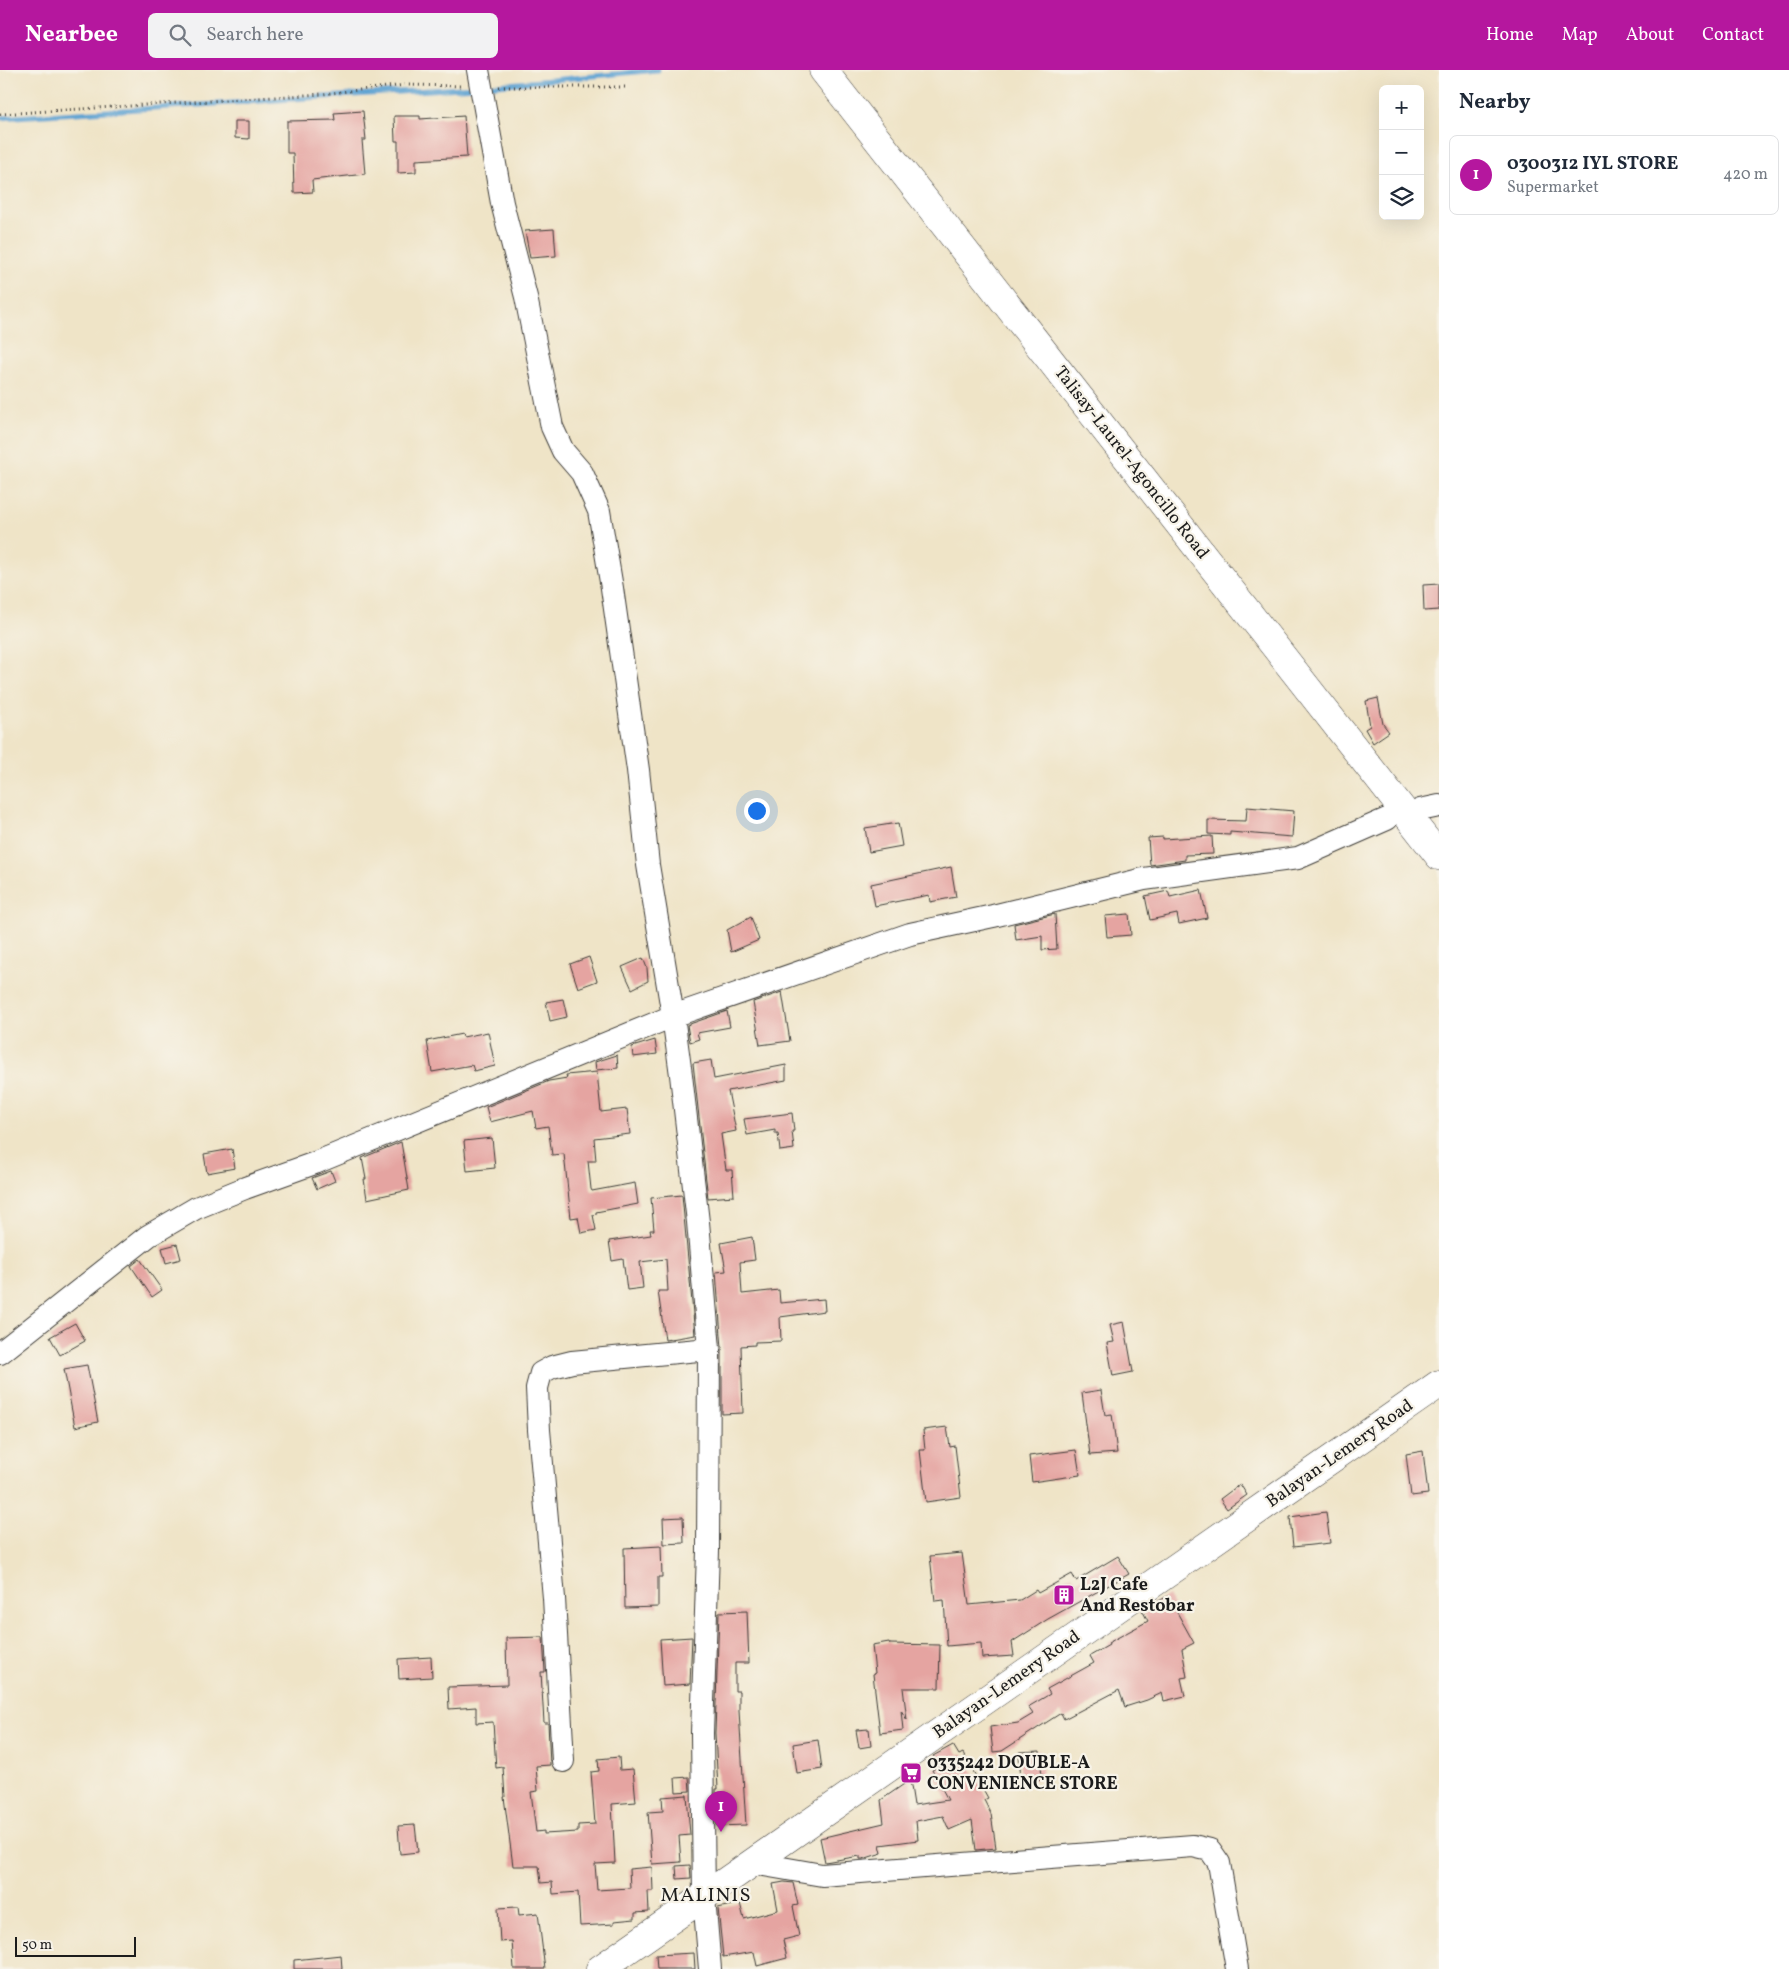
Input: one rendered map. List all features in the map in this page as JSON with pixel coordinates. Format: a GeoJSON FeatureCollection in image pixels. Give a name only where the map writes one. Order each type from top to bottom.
{"type":"FeatureCollection","features":[{"type":"Feature","properties":{"kind":"main road","name":"Talisay-Laurel-Agoncillo Road"},"geometry":{"type":"LineString","coordinates":[[823,70],[1439,856]]}},
{"type":"Feature","properties":{"kind":"main road","name":"Balayan-Lemery Road"},"geometry":{"type":"LineString","coordinates":[[600,1969],[1439,1384]]}},
{"type":"Feature","properties":{"kind":"street"},"geometry":{"type":"LineString","coordinates":[[480,78],[502,202],[526,297],[552,427],[563,451],[582,474],[599,511],[638,770],[648,865],[673,1016],[698,1222],[709,1349],[708,1551],[702,1733],[704,1896],[710,1969]]}},
{"type":"Feature","properties":{"kind":"street"},"geometry":{"type":"LineString","coordinates":[[0,1353],[148,1236],[196,1208],[314,1163],[673,1016],[910,934],[1144,879],[1298,858],[1388,819]]}},
{"type":"Feature","properties":{"kind":"street"},"geometry":{"type":"LineString","coordinates":[[563,1761],[554,1598],[537,1388],[541,1374],[552,1367],[572,1362],[709,1349]]}},
{"type":"Feature","properties":{"kind":"street"},"geometry":{"type":"LineString","coordinates":[[753,1863],[822,1875],[1192,1846],[1210,1850],[1219,1863],[1237,1969]]}},
{"type":"Feature","properties":{"kind":"path"},"geometry":{"type":"LineString","coordinates":[[0,114],[322,94],[480,78],[629,87]]}},
{"type":"Feature","properties":{"kind":"building"},"geometry":{"type":"Polygon","coordinates":[[[363,111],[366,140],[362,140],[365,174],[312,180],[313,192],[294,193],[293,153],[287,153],[287,121],[335,120],[334,113],[363,111]]]}},
{"type":"Feature","properties":{"kind":"building"},"geometry":{"type":"Polygon","coordinates":[[[394,116],[420,116],[420,119],[464,116],[467,157],[416,160],[416,172],[398,173],[398,141],[395,141],[394,116]]]}},
{"type":"Feature","properties":{"kind":"building"},"geometry":{"type":"Polygon","coordinates":[[[235,121],[249,121],[249,139],[235,138],[235,121]]]}},
{"type":"Feature","properties":{"kind":"building"},"geometry":{"type":"Polygon","coordinates":[[[554,229],[556,256],[530,258],[525,231],[554,229]]]}},
{"type":"Feature","properties":{"kind":"building"},"geometry":{"type":"Polygon","coordinates":[[[1439,584],[1439,610],[1424,611],[1423,585],[1439,584]]]}},
{"type":"Feature","properties":{"kind":"building"},"geometry":{"type":"Polygon","coordinates":[[[1378,698],[1383,724],[1389,732],[1373,743],[1365,729],[1370,726],[1366,701],[1378,698]]]}},
{"type":"Feature","properties":{"kind":"building"},"geometry":{"type":"Polygon","coordinates":[[[1247,807],[1294,811],[1292,837],[1230,832],[1230,835],[1208,834],[1208,820],[1246,821],[1247,807]]]}},
{"type":"Feature","properties":{"kind":"building"},"geometry":{"type":"Polygon","coordinates":[[[898,823],[902,846],[869,852],[865,828],[898,823]]]}},
{"type":"Feature","properties":{"kind":"building"},"geometry":{"type":"Polygon","coordinates":[[[1212,836],[1213,854],[1185,855],[1185,860],[1150,865],[1148,838],[1212,836]]]}},
{"type":"Feature","properties":{"kind":"building"},"geometry":{"type":"Polygon","coordinates":[[[951,867],[956,897],[930,902],[929,895],[875,906],[871,884],[951,867]]]}},
{"type":"Feature","properties":{"kind":"building"},"geometry":{"type":"Polygon","coordinates":[[[1201,890],[1207,918],[1179,924],[1177,914],[1150,920],[1145,896],[1168,891],[1170,897],[1201,890]]]}},
{"type":"Feature","properties":{"kind":"building"},"geometry":{"type":"Polygon","coordinates":[[[1055,914],[1057,949],[1042,950],[1042,936],[1016,940],[1014,924],[1055,914]]]}},
{"type":"Feature","properties":{"kind":"building"},"geometry":{"type":"Polygon","coordinates":[[[1129,914],[1131,935],[1107,937],[1105,916],[1129,914]]]}},
{"type":"Feature","properties":{"kind":"building"},"geometry":{"type":"Polygon","coordinates":[[[751,917],[759,940],[731,952],[727,930],[751,917]]]}},
{"type":"Feature","properties":{"kind":"building"},"geometry":{"type":"Polygon","coordinates":[[[589,957],[597,981],[578,988],[570,964],[589,957]]]}},
{"type":"Feature","properties":{"kind":"building"},"geometry":{"type":"Polygon","coordinates":[[[643,958],[647,968],[648,981],[632,989],[622,967],[643,958]]]}},
{"type":"Feature","properties":{"kind":"building"},"geometry":{"type":"Polygon","coordinates":[[[782,992],[790,1041],[760,1045],[753,1002],[782,992]]]}},
{"type":"Feature","properties":{"kind":"building"},"geometry":{"type":"Polygon","coordinates":[[[563,999],[567,1017],[550,1021],[546,1002],[563,999]]]}},
{"type":"Feature","properties":{"kind":"building"},"geometry":{"type":"Polygon","coordinates":[[[727,1011],[730,1027],[697,1033],[699,1039],[690,1042],[687,1025],[727,1011]]]}},
{"type":"Feature","properties":{"kind":"building"},"geometry":{"type":"Polygon","coordinates":[[[488,1032],[495,1066],[474,1071],[472,1065],[432,1072],[427,1041],[462,1034],[463,1037],[488,1032]]]}},
{"type":"Feature","properties":{"kind":"building"},"geometry":{"type":"Polygon","coordinates":[[[655,1040],[657,1054],[633,1057],[632,1047],[655,1040]]]}},
{"type":"Feature","properties":{"kind":"building"},"geometry":{"type":"Polygon","coordinates":[[[617,1055],[618,1068],[596,1070],[595,1062],[617,1055]]]}},
{"type":"Feature","properties":{"kind":"building"},"geometry":{"type":"Polygon","coordinates":[[[711,1060],[714,1079],[786,1065],[786,1080],[728,1091],[736,1131],[721,1134],[726,1170],[732,1170],[734,1196],[708,1198],[693,1063],[711,1060]]]}},
{"type":"Feature","properties":{"kind":"building"},"geometry":{"type":"Polygon","coordinates":[[[597,1072],[601,1112],[627,1109],[630,1134],[594,1138],[596,1161],[588,1161],[591,1189],[592,1191],[635,1183],[638,1204],[596,1212],[593,1215],[596,1230],[581,1233],[578,1217],[571,1218],[564,1154],[552,1155],[548,1126],[536,1128],[533,1111],[490,1122],[486,1107],[549,1081],[567,1078],[566,1075],[597,1072]]]}},
{"type":"Feature","properties":{"kind":"building"},"geometry":{"type":"Polygon","coordinates":[[[792,1113],[794,1149],[780,1151],[778,1133],[775,1133],[775,1130],[747,1135],[744,1119],[792,1113]]]}},
{"type":"Feature","properties":{"kind":"building"},"geometry":{"type":"Polygon","coordinates":[[[492,1138],[495,1168],[467,1171],[464,1141],[492,1138]]]}},
{"type":"Feature","properties":{"kind":"building"},"geometry":{"type":"Polygon","coordinates":[[[401,1142],[409,1190],[367,1199],[362,1158],[401,1142]]]}},
{"type":"Feature","properties":{"kind":"building"},"geometry":{"type":"Polygon","coordinates":[[[232,1149],[235,1168],[207,1173],[204,1154],[232,1149]]]}},
{"type":"Feature","properties":{"kind":"building"},"geometry":{"type":"Polygon","coordinates":[[[331,1171],[335,1181],[317,1189],[312,1178],[331,1171]]]}},
{"type":"Feature","properties":{"kind":"building"},"geometry":{"type":"Polygon","coordinates":[[[682,1195],[695,1335],[665,1340],[658,1291],[668,1291],[666,1259],[640,1262],[643,1288],[627,1290],[623,1259],[612,1261],[609,1241],[651,1235],[650,1230],[654,1230],[651,1198],[682,1195]]]}},
{"type":"Feature","properties":{"kind":"building"},"geometry":{"type":"Polygon","coordinates":[[[752,1237],[755,1260],[740,1262],[742,1294],[779,1290],[780,1303],[824,1299],[825,1311],[780,1317],[781,1341],[755,1342],[755,1345],[741,1346],[743,1413],[722,1414],[722,1348],[716,1272],[726,1271],[721,1243],[752,1237]]]}},
{"type":"Feature","properties":{"kind":"building"},"geometry":{"type":"Polygon","coordinates":[[[177,1244],[181,1259],[166,1263],[162,1248],[177,1244]]]}},
{"type":"Feature","properties":{"kind":"building"},"geometry":{"type":"Polygon","coordinates":[[[140,1259],[162,1290],[152,1297],[131,1266],[140,1259]]]}},
{"type":"Feature","properties":{"kind":"building"},"geometry":{"type":"Polygon","coordinates":[[[1124,1322],[1133,1372],[1113,1376],[1107,1343],[1114,1342],[1110,1325],[1124,1322]]]}},
{"type":"Feature","properties":{"kind":"building"},"geometry":{"type":"Polygon","coordinates":[[[75,1323],[85,1341],[60,1355],[50,1337],[75,1323]]]}},
{"type":"Feature","properties":{"kind":"building"},"geometry":{"type":"Polygon","coordinates":[[[87,1365],[98,1422],[75,1427],[64,1369],[87,1365]]]}},
{"type":"Feature","properties":{"kind":"building"},"geometry":{"type":"Polygon","coordinates":[[[1101,1390],[1105,1415],[1112,1414],[1117,1453],[1090,1455],[1082,1393],[1101,1390]]]}},
{"type":"Feature","properties":{"kind":"building"},"geometry":{"type":"Polygon","coordinates":[[[947,1427],[950,1447],[955,1446],[961,1497],[926,1502],[920,1450],[925,1450],[923,1430],[947,1427]]]}},
{"type":"Feature","properties":{"kind":"building"},"geometry":{"type":"Polygon","coordinates":[[[1076,1450],[1080,1475],[1032,1482],[1029,1456],[1076,1450]]]}},
{"type":"Feature","properties":{"kind":"building"},"geometry":{"type":"Polygon","coordinates":[[[1423,1451],[1428,1494],[1411,1496],[1406,1454],[1423,1451]]]}},
{"type":"Feature","properties":{"kind":"building"},"geometry":{"type":"Polygon","coordinates":[[[1240,1484],[1247,1495],[1227,1509],[1220,1499],[1240,1484]]]}},
{"type":"Feature","properties":{"kind":"building"},"geometry":{"type":"Polygon","coordinates":[[[1326,1512],[1330,1543],[1293,1547],[1290,1517],[1326,1512]]]}},
{"type":"Feature","properties":{"kind":"building"},"geometry":{"type":"Polygon","coordinates":[[[683,1517],[684,1543],[664,1544],[663,1518],[683,1517]]]}},
{"type":"Feature","properties":{"kind":"building"},"geometry":{"type":"Polygon","coordinates":[[[661,1546],[662,1577],[658,1577],[658,1607],[625,1608],[624,1548],[661,1546]]]}},
{"type":"Feature","properties":{"kind":"building"},"geometry":{"type":"Polygon","coordinates":[[[962,1553],[969,1605],[1020,1600],[1036,1590],[1038,1593],[1072,1574],[1076,1581],[1118,1556],[1129,1574],[1048,1619],[1012,1642],[1014,1656],[982,1658],[981,1643],[947,1646],[944,1600],[935,1601],[930,1556],[962,1553]]]}},
{"type":"Feature","properties":{"kind":"building"},"geometry":{"type":"Polygon","coordinates":[[[1168,1596],[1194,1643],[1182,1649],[1187,1677],[1181,1678],[1185,1696],[1164,1701],[1162,1693],[1125,1707],[1119,1690],[1064,1719],[1061,1713],[1002,1751],[993,1752],[990,1727],[1018,1723],[1033,1714],[1028,1707],[1050,1694],[1047,1689],[1094,1663],[1090,1656],[1109,1645],[1108,1643],[1148,1621],[1142,1610],[1168,1596]]]}},
{"type":"Feature","properties":{"kind":"building"},"geometry":{"type":"Polygon","coordinates":[[[747,1611],[749,1663],[735,1663],[735,1691],[739,1691],[746,1825],[717,1826],[716,1789],[718,1789],[715,1733],[719,1612],[747,1611]]]}},
{"type":"Feature","properties":{"kind":"building"},"geometry":{"type":"Polygon","coordinates":[[[543,1637],[545,1672],[541,1672],[544,1723],[548,1723],[550,1765],[536,1766],[538,1791],[531,1792],[536,1832],[544,1831],[544,1834],[578,1832],[578,1825],[595,1824],[591,1772],[599,1771],[598,1759],[619,1757],[620,1770],[633,1769],[636,1802],[612,1804],[615,1863],[595,1864],[597,1890],[630,1888],[629,1869],[652,1867],[653,1891],[648,1891],[649,1912],[635,1913],[635,1919],[614,1921],[614,1924],[580,1926],[578,1892],[553,1894],[552,1882],[541,1883],[539,1866],[513,1866],[504,1797],[503,1767],[496,1768],[493,1722],[476,1723],[476,1707],[449,1709],[448,1687],[507,1685],[506,1638],[543,1637]]]}},
{"type":"Feature","properties":{"kind":"building"},"geometry":{"type":"Polygon","coordinates":[[[692,1637],[690,1684],[663,1686],[660,1639],[692,1637]]]}},
{"type":"Feature","properties":{"kind":"building"},"geometry":{"type":"Polygon","coordinates":[[[889,1642],[890,1644],[940,1645],[939,1688],[903,1688],[907,1720],[901,1710],[903,1730],[880,1733],[873,1674],[875,1673],[872,1645],[889,1642]]]}},
{"type":"Feature","properties":{"kind":"building"},"geometry":{"type":"Polygon","coordinates":[[[431,1657],[432,1677],[399,1679],[398,1659],[431,1657]]]}},
{"type":"Feature","properties":{"kind":"building"},"geometry":{"type":"Polygon","coordinates":[[[869,1729],[871,1746],[859,1748],[856,1730],[869,1729]]]}},
{"type":"Feature","properties":{"kind":"building"},"geometry":{"type":"Polygon","coordinates":[[[818,1740],[822,1769],[797,1773],[793,1744],[818,1740]]]}},
{"type":"Feature","properties":{"kind":"building"},"geometry":{"type":"Polygon","coordinates":[[[953,1745],[959,1755],[963,1753],[988,1798],[984,1800],[991,1814],[996,1848],[976,1850],[972,1820],[949,1830],[943,1816],[916,1821],[918,1840],[880,1845],[882,1853],[863,1859],[860,1859],[860,1856],[825,1862],[820,1838],[884,1823],[881,1800],[910,1780],[914,1805],[948,1800],[932,1770],[939,1766],[933,1756],[953,1745]]]}},
{"type":"Feature","properties":{"kind":"building"},"geometry":{"type":"Polygon","coordinates":[[[1040,1751],[1042,1779],[1021,1781],[1019,1752],[1040,1751]]]}},
{"type":"Feature","properties":{"kind":"building"},"geometry":{"type":"Polygon","coordinates":[[[689,1777],[690,1791],[676,1792],[675,1778],[689,1777]]]}},
{"type":"Feature","properties":{"kind":"building"},"geometry":{"type":"Polygon","coordinates":[[[687,1795],[690,1835],[679,1836],[681,1862],[652,1864],[648,1812],[663,1811],[662,1797],[687,1795]]]}},
{"type":"Feature","properties":{"kind":"building"},"geometry":{"type":"Polygon","coordinates":[[[415,1825],[418,1852],[400,1854],[398,1826],[415,1825]]]}},
{"type":"Feature","properties":{"kind":"building"},"geometry":{"type":"Polygon","coordinates":[[[690,1865],[691,1878],[677,1879],[676,1866],[690,1865]]]}},
{"type":"Feature","properties":{"kind":"building"},"geometry":{"type":"Polygon","coordinates":[[[793,1883],[798,1905],[793,1906],[799,1936],[783,1940],[787,1958],[757,1966],[754,1952],[723,1957],[718,1908],[740,1903],[744,1919],[778,1910],[773,1884],[793,1883]]]}},
{"type":"Feature","properties":{"kind":"building"},"geometry":{"type":"Polygon","coordinates":[[[518,1907],[519,1915],[538,1913],[545,1969],[514,1969],[512,1941],[500,1942],[498,1908],[518,1907]]]}},
{"type":"Feature","properties":{"kind":"building"},"geometry":{"type":"Polygon","coordinates":[[[694,1953],[695,1969],[657,1969],[656,1955],[694,1953]]]}},
{"type":"Feature","properties":{"kind":"building"},"geometry":{"type":"Polygon","coordinates":[[[341,1955],[342,1969],[294,1969],[294,1960],[341,1955]]]}},
{"type":"Feature","properties":{"kind":"waterway"},"geometry":{"type":"LineString","coordinates":[[487,86],[658,70]]}},
{"type":"Feature","properties":{"kind":"waterway"},"geometry":{"type":"LineString","coordinates":[[0,118],[476,87]]}},
{"type":"Feature","properties":{"kind":"place","name":"L2J Cafe And Restobar"},"geometry":{"type":"Point","coordinates":[1064,1595]}},
{"type":"Feature","properties":{"kind":"place","name":"0335242 DOUBLE-A CONVENIENCE STORE"},"geometry":{"type":"Point","coordinates":[911,1773]}},
{"type":"Feature","properties":{"kind":"place","name":"0300312 IYL STORE"},"geometry":{"type":"Point","coordinates":[721,1832]}},
{"type":"Feature","properties":{"kind":"district","name":"MALINIS"},"geometry":{"type":"Point","coordinates":[706,1896]}}]}
